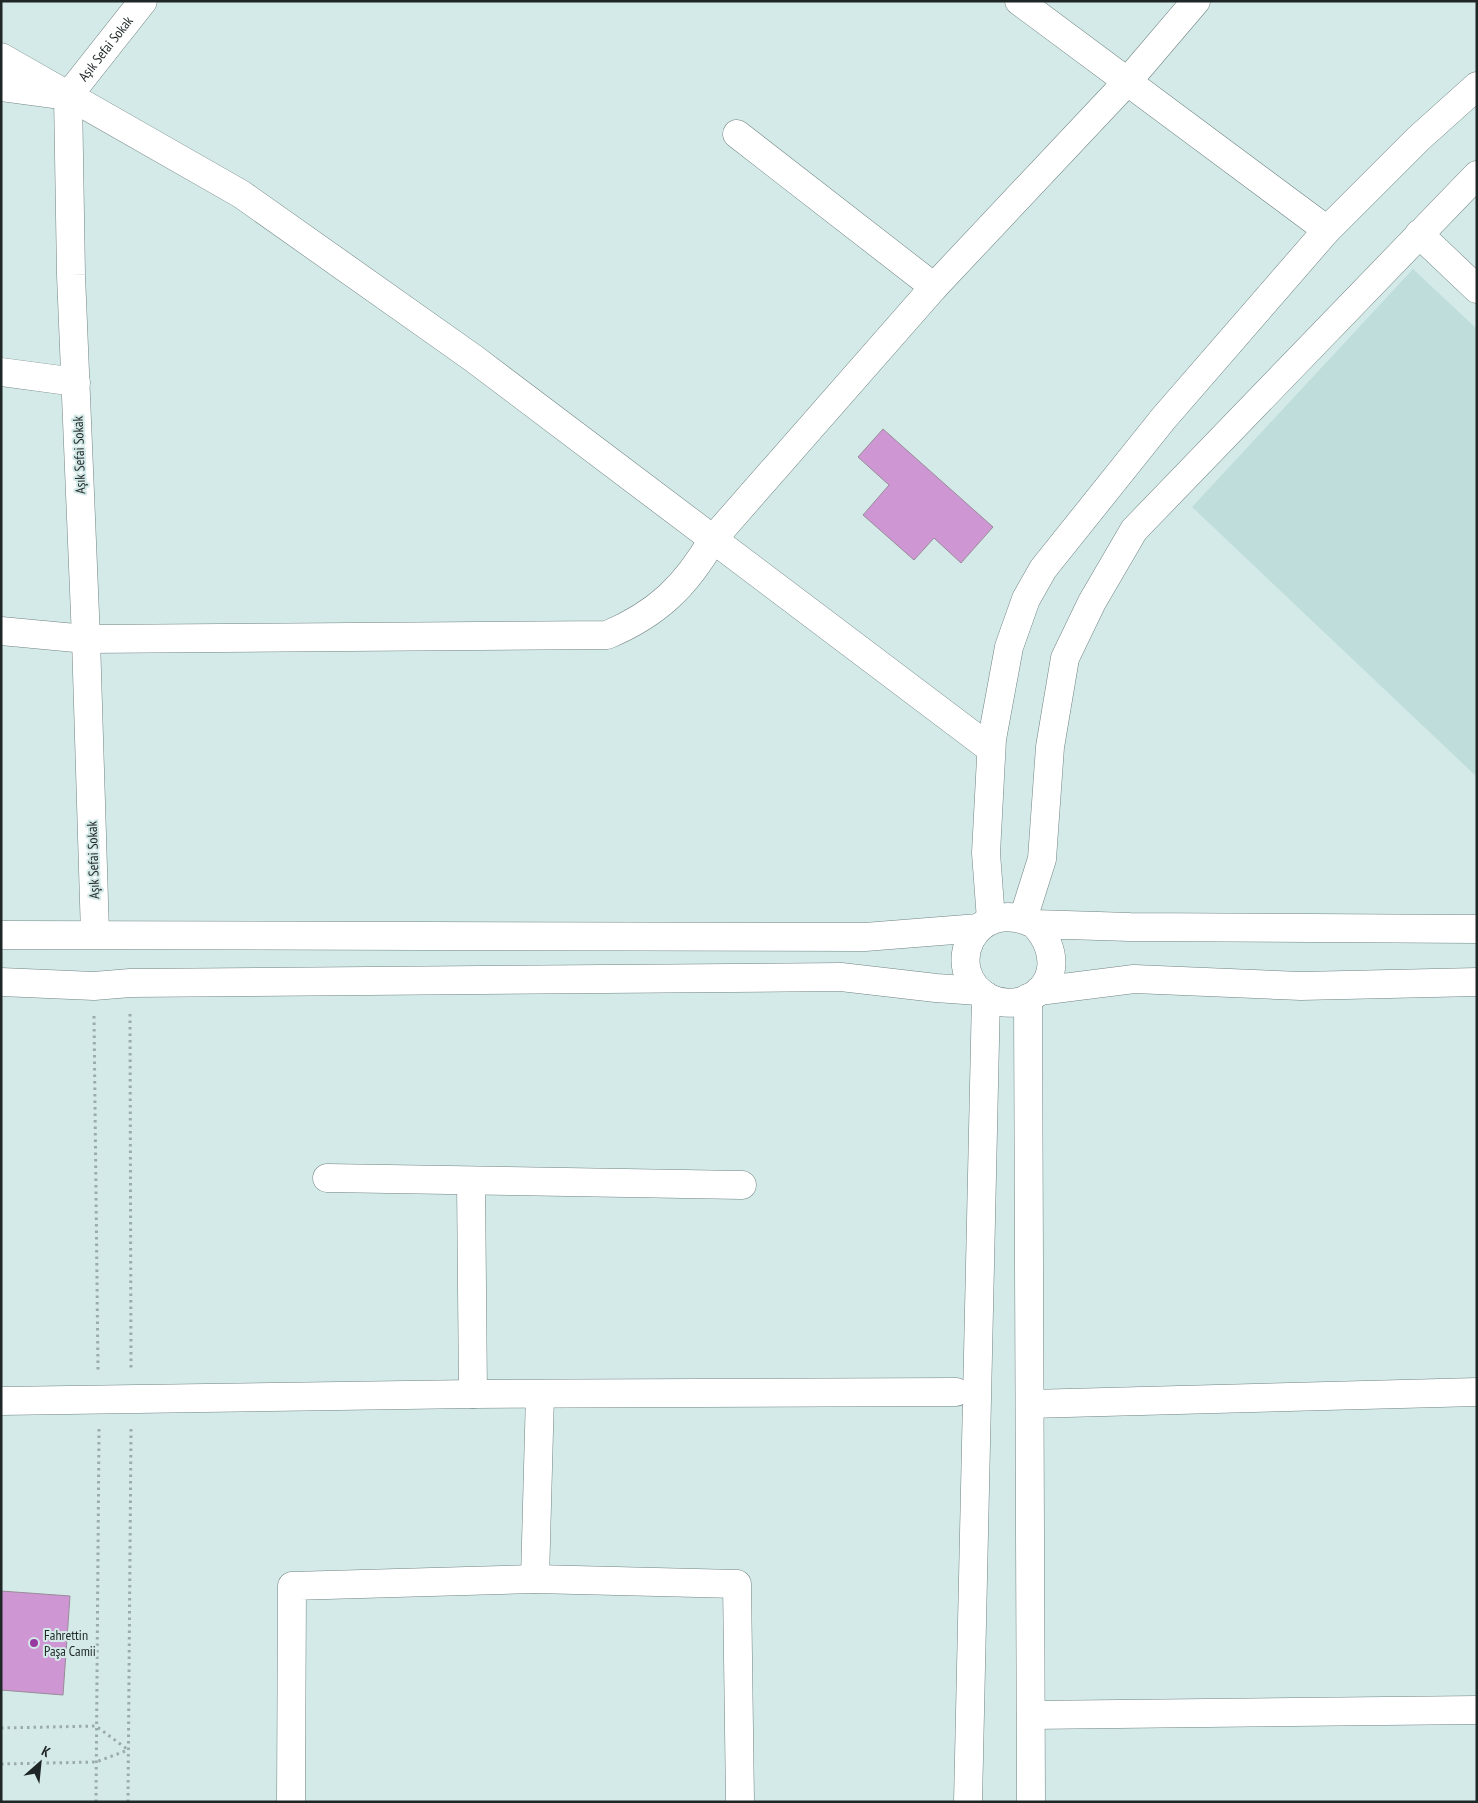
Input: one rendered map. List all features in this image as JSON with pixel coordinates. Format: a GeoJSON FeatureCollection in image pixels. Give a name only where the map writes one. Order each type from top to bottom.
{"type":"FeatureCollection","features":[{"type":"Feature","properties":{"kind":"street","name":"Aşık Sefai Sokak"},"geometry":{"type":"LineString","coordinates":[[95,934],[86,639],[71,274],[68,96],[143,1]]}},
{"type":"Feature","properties":{"kind":"street"},"geometry":{"type":"LineString","coordinates":[[1020,1],[1327,230]]}},
{"type":"Feature","properties":{"kind":"street"},"geometry":{"type":"LineString","coordinates":[[1,631],[86,639],[607,635],[626,627],[660,605],[681,585],[699,563],[713,539],[934,287],[1127,82],[1196,1]]}},
{"type":"Feature","properties":{"kind":"street"},"geometry":{"type":"LineString","coordinates":[[1,57],[242,194],[473,358],[991,749]]}},
{"type":"Feature","properties":{"kind":"street"},"geometry":{"type":"LineString","coordinates":[[968,1802],[982,994],[970,980],[966,966],[966,952],[971,939],[985,924],[991,749],[1009,647],[1026,599],[1043,569],[1163,419],[1327,230],[1418,138],[1477,86]]}},
{"type":"Feature","properties":{"kind":"street"},"geometry":{"type":"LineString","coordinates":[[1,87],[68,96]]}},
{"type":"Feature","properties":{"kind":"street"},"geometry":{"type":"LineString","coordinates":[[737,134],[934,287]]}},
{"type":"Feature","properties":{"kind":"street"},"geometry":{"type":"LineString","coordinates":[[1028,921],[1042,859],[1050,747],[1065,658],[1092,602],[1134,530],[1477,174]]}},
{"type":"Feature","properties":{"kind":"street"},"geometry":{"type":"LineString","coordinates":[[1419,234],[1477,289]]}},
{"type":"Feature","properties":{"kind":"street"},"geometry":{"type":"LineString","coordinates":[[1,372],[76,382]]}},
{"type":"Feature","properties":{"kind":"street"},"geometry":{"type":"LineString","coordinates":[[1,936],[95,934],[865,937],[985,924],[1001,917],[1012,916],[1028,921],[1140,927],[1477,929]]}},
{"type":"Feature","properties":{"kind":"street"},"geometry":{"type":"LineString","coordinates":[[1028,921],[1046,939],[1052,957],[1049,975],[1034,995],[1030,1404],[1031,1802]]}},
{"type":"Feature","properties":{"kind":"street"},"geometry":{"type":"LineString","coordinates":[[1,982],[94,986],[130,983],[841,977],[982,994],[995,1001],[1006,1003],[1018,1002],[1034,995],[1134,979],[1301,986],[1477,982]]}},
{"type":"Feature","properties":{"kind":"street"},"geometry":{"type":"LineString","coordinates":[[327,1178],[742,1185]]}},
{"type":"Feature","properties":{"kind":"street"},"geometry":{"type":"LineString","coordinates":[[471,1181],[473,1394]]}},
{"type":"Feature","properties":{"kind":"street"},"geometry":{"type":"LineString","coordinates":[[1,1401],[473,1394],[956,1392]]}},
{"type":"Feature","properties":{"kind":"street"},"geometry":{"type":"LineString","coordinates":[[1030,1404],[1477,1392]]}},
{"type":"Feature","properties":{"kind":"street"},"geometry":{"type":"LineString","coordinates":[[535,1579],[540,1394]]}},
{"type":"Feature","properties":{"kind":"street"},"geometry":{"type":"LineString","coordinates":[[290,1802],[292,1586],[535,1579],[737,1584],[740,1802]]}},
{"type":"Feature","properties":{"kind":"street"},"geometry":{"type":"LineString","coordinates":[[1031,1714],[1477,1710]]}},
{"type":"Feature","properties":{"kind":"path"},"geometry":{"type":"LineString","coordinates":[[1,1728],[96,1726],[128,1750],[96,1762],[1,1764]]}},
{"type":"Feature","properties":{"kind":"shaded area"},"geometry":{"type":"Polygon","coordinates":[[[1413,269],[1477,329],[1477,777],[1192,507],[1413,269]]]}},
{"type":"Feature","properties":{"kind":"building"},"geometry":{"type":"Polygon","coordinates":[[[883,429],[993,527],[961,563],[934,538],[914,560],[863,515],[889,485],[858,457],[883,429]]]}},
{"type":"Feature","properties":{"kind":"building","name":"Fahrettin Paşa Camii"},"geometry":{"type":"Polygon","coordinates":[[[1,1591],[70,1596],[63,1695],[1,1690],[1,1591]]]}},
{"type":"Feature","properties":{"kind":"place","name":"Fahrettin Paşa Camii"},"geometry":{"type":"Point","coordinates":[34,1643]}}]}
